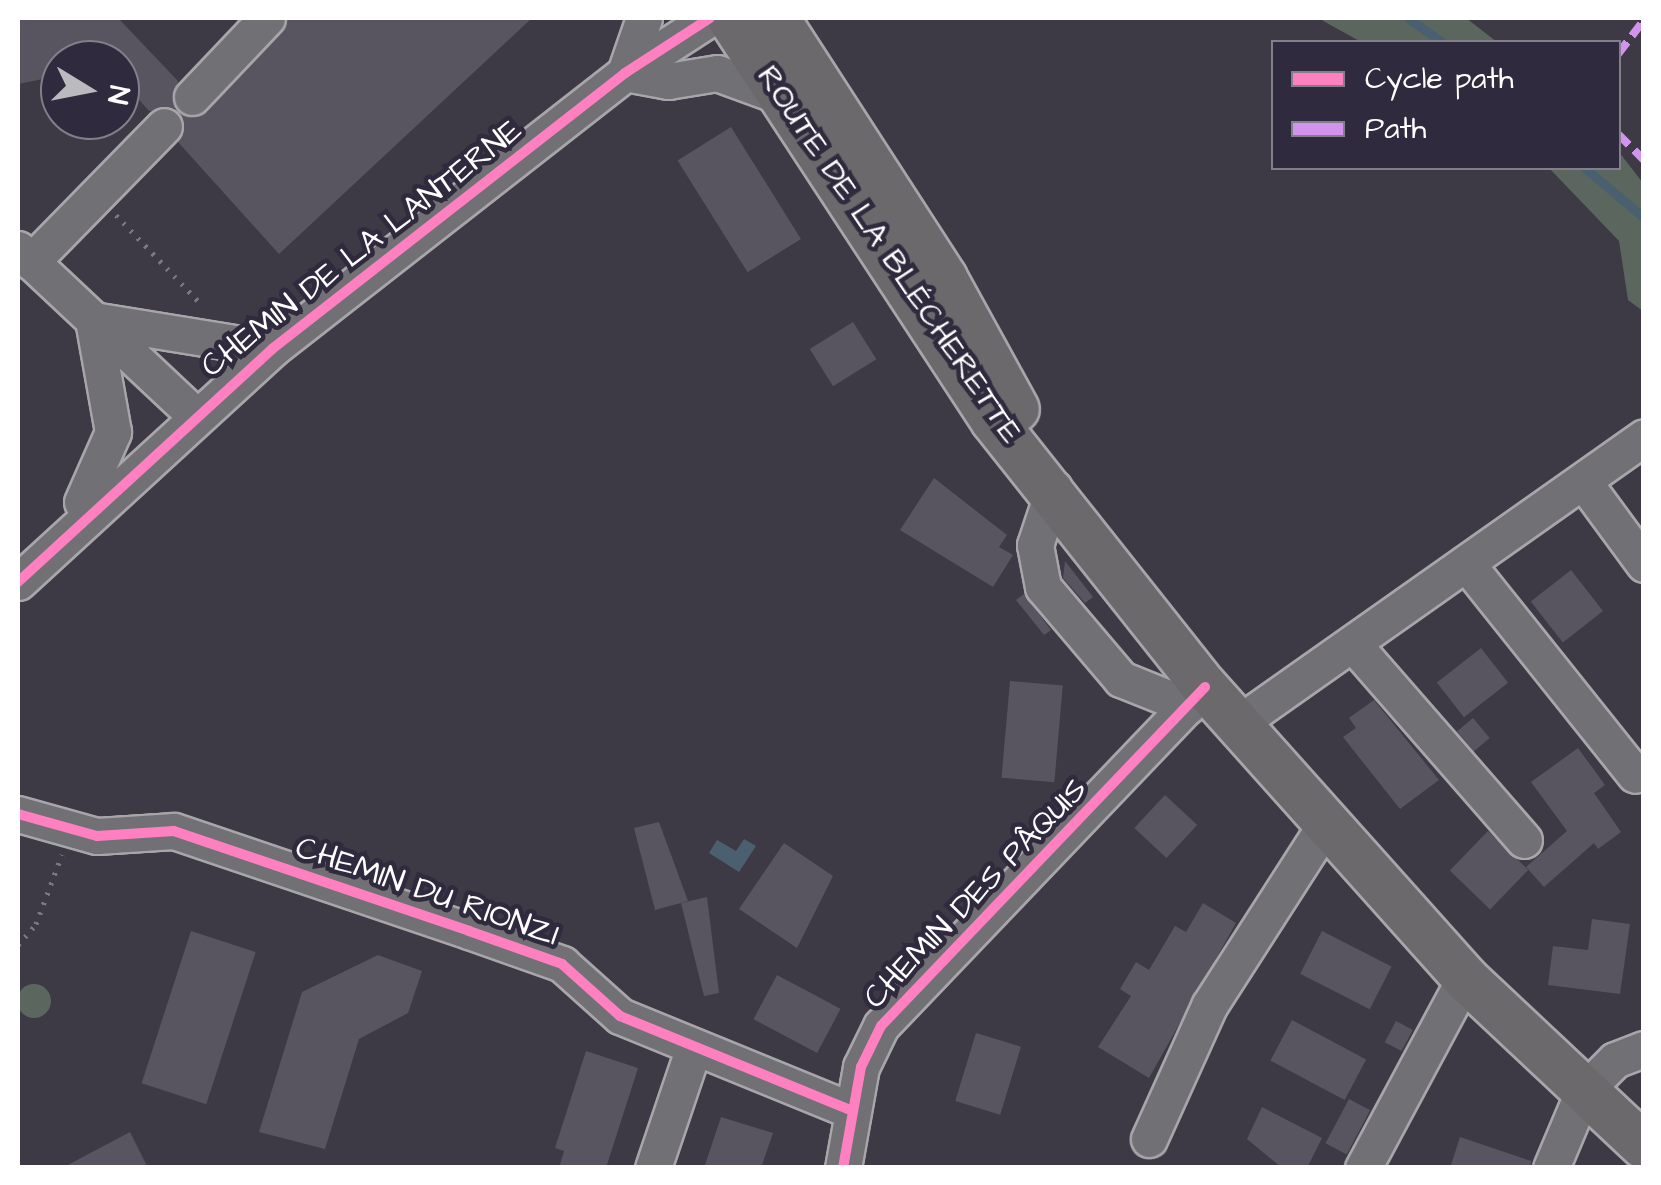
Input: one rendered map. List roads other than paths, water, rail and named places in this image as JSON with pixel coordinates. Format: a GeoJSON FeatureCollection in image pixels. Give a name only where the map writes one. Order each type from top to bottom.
{"type":"FeatureCollection","features":[{"type":"Feature","properties":{"kind":"main road","name":"ROUTE DE LA BLÉCHERETTE"},"geometry":{"type":"LineString","coordinates":[[730,18],[993,420],[1054,488]]}},
{"type":"Feature","properties":{"kind":"main road","name":"ROUTE DE LA BLÉCHERETTE"},"geometry":{"type":"LineString","coordinates":[[776,18],[944,278],[1054,488],[1196,697],[1236,724],[1324,827],[1464,978],[1644,1146]]}},
{"type":"Feature","properties":{"kind":"street"},"geometry":{"type":"LineString","coordinates":[[192,97],[267,18]]}},
{"type":"Feature","properties":{"kind":"street"},"geometry":{"type":"LineString","coordinates":[[644,18],[625,73],[668,81],[717,73],[780,96]]}},
{"type":"Feature","properties":{"kind":"street","name":"CHEMIN DE LA LANTERNE"},"geometry":{"type":"LineString","coordinates":[[18,582],[194,414],[272,349],[625,73],[710,18]]}},
{"type":"Feature","properties":{"kind":"street"},"geometry":{"type":"LineString","coordinates":[[164,126],[96,195],[24,255],[194,414]]}},
{"type":"Feature","properties":{"kind":"street"},"geometry":{"type":"LineString","coordinates":[[93,320],[272,349]]}},
{"type":"Feature","properties":{"kind":"street"},"geometry":{"type":"LineString","coordinates":[[49,550],[108,461],[111,402],[93,320]]}},
{"type":"Feature","properties":{"kind":"street"},"geometry":{"type":"LineString","coordinates":[[1236,724],[1644,437]]}},
{"type":"Feature","properties":{"kind":"street"},"geometry":{"type":"LineString","coordinates":[[1583,481],[1644,564]]}},
{"type":"Feature","properties":{"kind":"street"},"geometry":{"type":"LineString","coordinates":[[1054,488],[1036,545],[1044,587],[1122,679],[1196,697]]}},
{"type":"Feature","properties":{"kind":"street"},"geometry":{"type":"LineString","coordinates":[[1466,564],[1635,775]]}},
{"type":"Feature","properties":{"kind":"street"},"geometry":{"type":"LineString","coordinates":[[1353,644],[1524,840]]}},
{"type":"Feature","properties":{"kind":"street","name":"CHEMIN DES PÂQUIS"},"geometry":{"type":"LineString","coordinates":[[843,1168],[850,1110],[872,1042],[914,987],[1196,697]]}},
{"type":"Feature","properties":{"kind":"street","name":"CHEMIN DU RIONZI"},"geometry":{"type":"LineString","coordinates":[[18,814],[97,836],[174,832],[562,964],[620,1016],[850,1110]]}},
{"type":"Feature","properties":{"kind":"street"},"geometry":{"type":"LineString","coordinates":[[1150,1139],[1209,1006],[1324,827]]}},
{"type":"Feature","properties":{"kind":"street"},"geometry":{"type":"LineString","coordinates":[[1362,1168],[1464,978]]}},
{"type":"Feature","properties":{"kind":"street"},"geometry":{"type":"LineString","coordinates":[[654,1168],[694,1047]]}},
{"type":"Feature","properties":{"kind":"street"},"geometry":{"type":"LineString","coordinates":[[1551,1168],[1583,1092],[1615,1060],[1644,1049]]}},
{"type":"Feature","properties":{"kind":"water"},"geometry":{"type":"Polygon","coordinates":[[[744,839],[756,846],[739,872],[709,853],[717,840],[736,851],[744,839]]]}},
{"type":"Feature","properties":{"kind":"waterway"},"geometry":{"type":"LineString","coordinates":[[1408,18],[1439,40]]}},
{"type":"Feature","properties":{"kind":"waterway"},"geometry":{"type":"LineString","coordinates":[[1587,170],[1644,218]]}}]}
